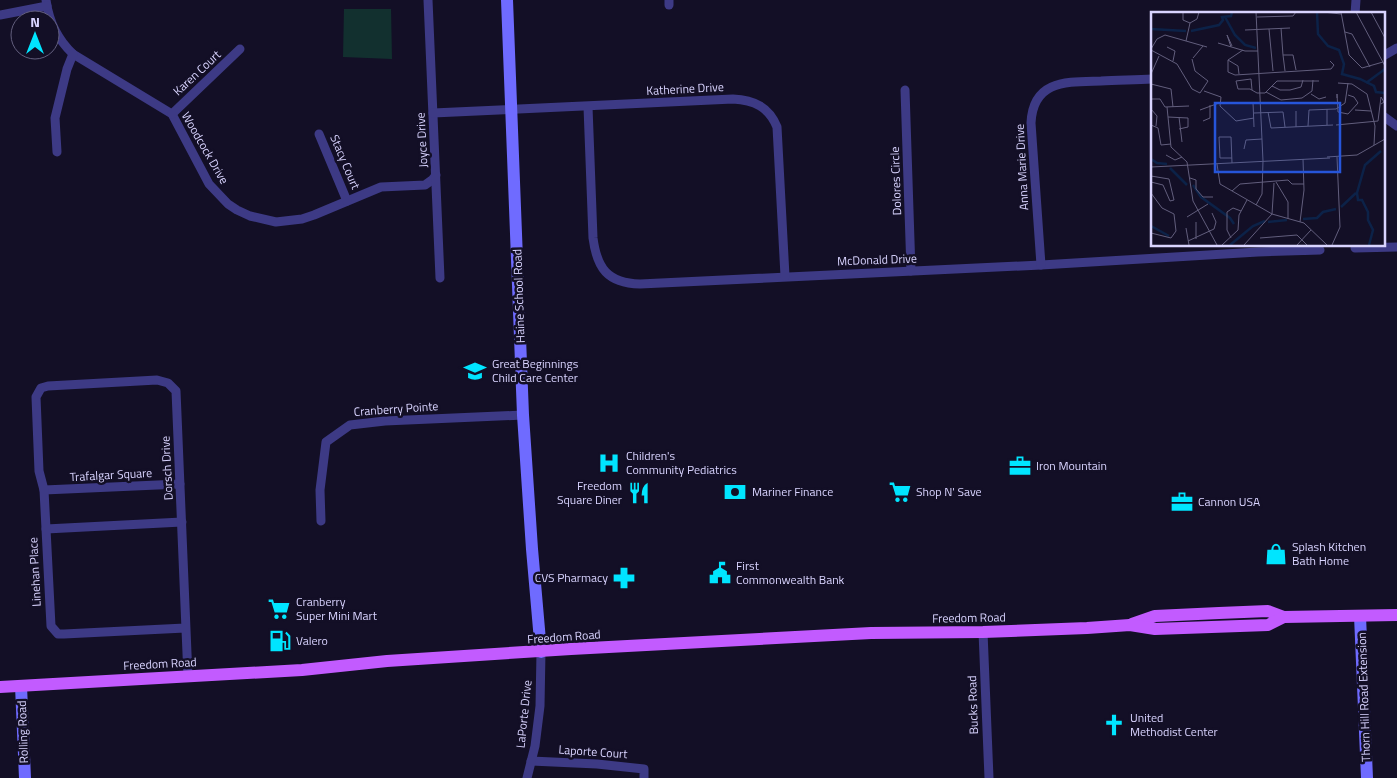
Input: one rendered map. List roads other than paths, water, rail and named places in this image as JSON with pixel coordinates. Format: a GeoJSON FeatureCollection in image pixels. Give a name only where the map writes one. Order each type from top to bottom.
{"type":"FeatureCollection","features":[{"type":"Feature","properties":{"kind":"main road","name":"Freedom Road"},"geometry":{"type":"LineString","coordinates":[[0,687],[302,670],[388,661],[871,634],[1082,628],[1130,625],[1155,616],[1186,614],[1268,611],[1284,617],[1397,615]]}},
{"type":"Feature","properties":{"kind":"street","name":"Joyce Drive"},"geometry":{"type":"LineString","coordinates":[[428,0],[440,278]]}},
{"type":"Feature","properties":{"kind":"street","name":"Haine School Road"},"geometry":{"type":"LineString","coordinates":[[507,0],[523,415],[541,652]]}},
{"type":"Feature","properties":{"kind":"street"},"geometry":{"type":"LineString","coordinates":[[0,15],[47,3]]}},
{"type":"Feature","properties":{"kind":"street","name":"Woodcock Drive"},"geometry":{"type":"LineString","coordinates":[[47,3],[50,18],[59,38],[73,54],[172,114],[209,184],[219,196],[238,210],[263,220],[276,222],[302,219],[381,187],[425,185],[436,175]]}},
{"type":"Feature","properties":{"kind":"street"},"geometry":{"type":"LineString","coordinates":[[1384,55],[1397,48]]}},
{"type":"Feature","properties":{"kind":"street","name":"Karen Court"},"geometry":{"type":"LineString","coordinates":[[172,114],[240,49]]}},
{"type":"Feature","properties":{"kind":"street"},"geometry":{"type":"LineString","coordinates":[[57,152],[55,118],[67,69],[73,54]]}},
{"type":"Feature","properties":{"kind":"street","name":"Anna Marie Drive"},"geometry":{"type":"LineString","coordinates":[[1040,265],[1031,123],[1037,101],[1052,86],[1068,82],[1151,79]]}},
{"type":"Feature","properties":{"kind":"street","name":"Dolores Circle"},"geometry":{"type":"LineString","coordinates":[[905,90],[911,271]]}},
{"type":"Feature","properties":{"kind":"street","name":"Katherine Drive"},"geometry":{"type":"LineString","coordinates":[[433,113],[733,99],[749,101],[767,111],[774,119],[777,127],[785,276]]}},
{"type":"Feature","properties":{"kind":"street","name":"McDonald Drive"},"geometry":{"type":"LineString","coordinates":[[588,107],[592,238],[596,257],[604,271],[617,279],[632,283],[1040,265],[1257,249],[1320,250]]}},
{"type":"Feature","properties":{"kind":"street"},"geometry":{"type":"LineString","coordinates":[[1384,117],[1397,126]]}},
{"type":"Feature","properties":{"kind":"street","name":"Stacy Court"},"geometry":{"type":"LineString","coordinates":[[319,134],[347,201]]}},
{"type":"Feature","properties":{"kind":"street"},"geometry":{"type":"LineString","coordinates":[[1355,248],[1397,247]]}},
{"type":"Feature","properties":{"kind":"street","name":"Dorsch Drive"},"geometry":{"type":"LineString","coordinates":[[48,386],[158,380],[168,383],[176,391],[188,677]]}},
{"type":"Feature","properties":{"kind":"street","name":"Linehan Place"},"geometry":{"type":"LineString","coordinates":[[48,386],[41,388],[36,396],[39,471],[44,490],[51,626],[58,634],[186,628]]}},
{"type":"Feature","properties":{"kind":"street","name":"Cranberry Pointe"},"geometry":{"type":"LineString","coordinates":[[321,521],[320,490],[326,442],[350,424],[523,415]]}},
{"type":"Feature","properties":{"kind":"street","name":"Trafalgar Square"},"geometry":{"type":"LineString","coordinates":[[44,490],[180,484]]}},
{"type":"Feature","properties":{"kind":"street"},"geometry":{"type":"LineString","coordinates":[[46,529],[182,522]]}},
{"type":"Feature","properties":{"kind":"street","name":"Thorn Hill Road Extension"},"geometry":{"type":"LineString","coordinates":[[1360,616],[1367,778]]}},
{"type":"Feature","properties":{"kind":"street","name":"Bucks Road"},"geometry":{"type":"LineString","coordinates":[[983,632],[989,778]]}},
{"type":"Feature","properties":{"kind":"street","name":"LaPorte Drive"},"geometry":{"type":"LineString","coordinates":[[527,778],[535,746],[539,714],[541,652]]}},
{"type":"Feature","properties":{"kind":"street","name":"Rolling Road"},"geometry":{"type":"LineString","coordinates":[[21,686],[25,778]]}},
{"type":"Feature","properties":{"kind":"street","name":"Laporte Court"},"geometry":{"type":"LineString","coordinates":[[531,761],[597,764],[644,769],[644,778]]}},
{"type":"Feature","properties":{"kind":"place","name":"Great Beginnings Child Care Center"},"geometry":{"type":"Point","coordinates":[475,371]}},
{"type":"Feature","properties":{"kind":"place","name":"Children's Community Pediatrics"},"geometry":{"type":"Point","coordinates":[609,463]}},
{"type":"Feature","properties":{"kind":"place","name":"Iron Mountain"},"geometry":{"type":"Point","coordinates":[1020,466]}},
{"type":"Feature","properties":{"kind":"place","name":"Mariner Finance"},"geometry":{"type":"Point","coordinates":[735,492]}},
{"type":"Feature","properties":{"kind":"place","name":"Shop N' Save"},"geometry":{"type":"Point","coordinates":[900,492]}},
{"type":"Feature","properties":{"kind":"place","name":"Freedom Square Diner"},"geometry":{"type":"Point","coordinates":[639,493]}},
{"type":"Feature","properties":{"kind":"place","name":"Cannon USA"},"geometry":{"type":"Point","coordinates":[1182,502]}},
{"type":"Feature","properties":{"kind":"place","name":"Splash Kitchen Bath Home"},"geometry":{"type":"Point","coordinates":[1276,554]}},
{"type":"Feature","properties":{"kind":"place","name":"First Commonwealth Bank"},"geometry":{"type":"Point","coordinates":[720,573]}},
{"type":"Feature","properties":{"kind":"place","name":"CVS Pharmacy"},"geometry":{"type":"Point","coordinates":[624,578]}},
{"type":"Feature","properties":{"kind":"place","name":"Cranberry Super Mini Mart"},"geometry":{"type":"Point","coordinates":[279,609]}},
{"type":"Feature","properties":{"kind":"place","name":"Valero"},"geometry":{"type":"Point","coordinates":[280,641]}},
{"type":"Feature","properties":{"kind":"place","name":"United Methodist Center"},"geometry":{"type":"Point","coordinates":[1114,725]}}]}
